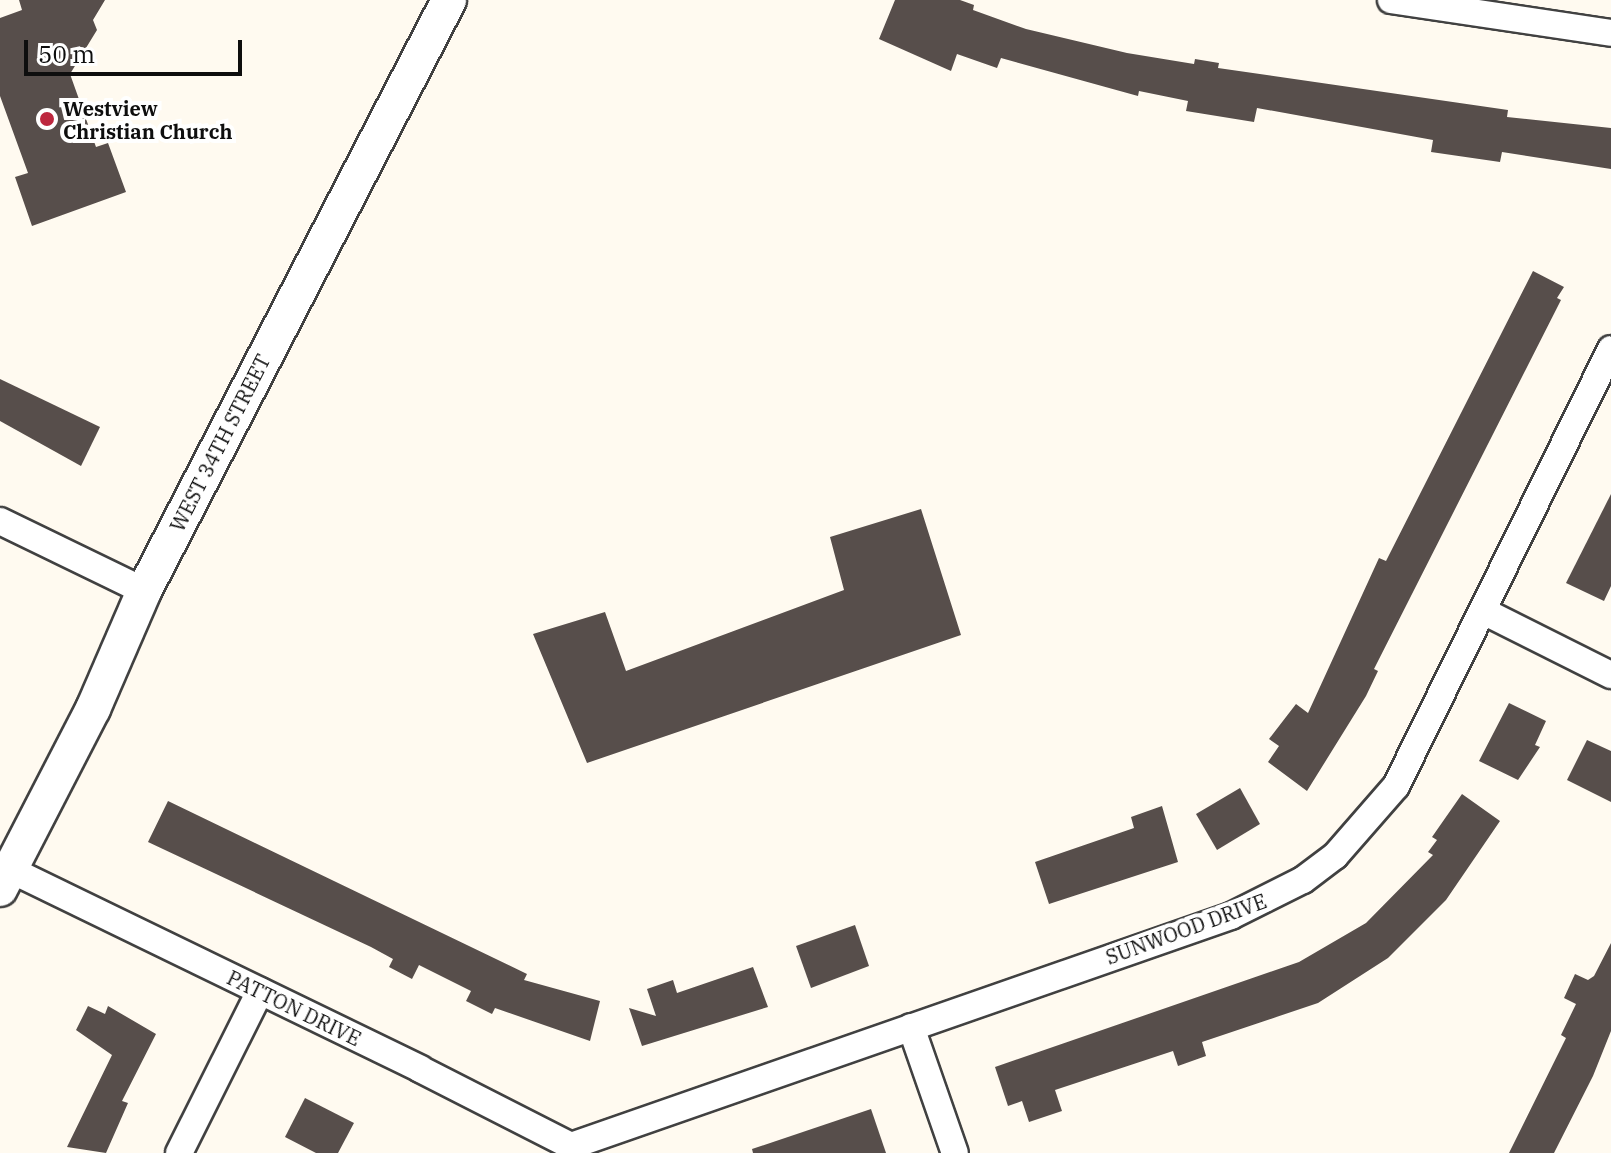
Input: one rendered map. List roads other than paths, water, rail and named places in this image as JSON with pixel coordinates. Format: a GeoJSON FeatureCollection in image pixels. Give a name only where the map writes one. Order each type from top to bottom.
{"type":"FeatureCollection","features":[{"type":"Feature","properties":{"kind":"street","name":"WEST 34TH STREET"},"geometry":{"type":"LineString","coordinates":[[5,879],[93,709],[144,591],[449,0]]}},
{"type":"Feature","properties":{"kind":"street"},"geometry":{"type":"LineString","coordinates":[[1391,0],[1611,33]]}},
{"type":"Feature","properties":{"kind":"street","name":"SUNWOOD DRIVE"},"geometry":{"type":"LineString","coordinates":[[572,1150],[911,1027],[1231,916],[1303,880],[1354,838],[1396,786],[1611,349]]}},
{"type":"Feature","properties":{"kind":"street"},"geometry":{"type":"LineString","coordinates":[[0,521],[144,591]]}},
{"type":"Feature","properties":{"kind":"street"},"geometry":{"type":"LineString","coordinates":[[1483,611],[1611,675]]}},
{"type":"Feature","properties":{"kind":"street","name":"PATTON DRIVE"},"geometry":{"type":"LineString","coordinates":[[5,879],[260,991],[572,1150]]}},
{"type":"Feature","properties":{"kind":"street"},"geometry":{"type":"LineString","coordinates":[[179,1153],[260,991]]}},
{"type":"Feature","properties":{"kind":"street"},"geometry":{"type":"LineString","coordinates":[[911,1027],[955,1153]]}},
{"type":"Feature","properties":{"kind":"place","name":"Westview Christian Church"},"geometry":{"type":"Point","coordinates":[47,119]}}]}
